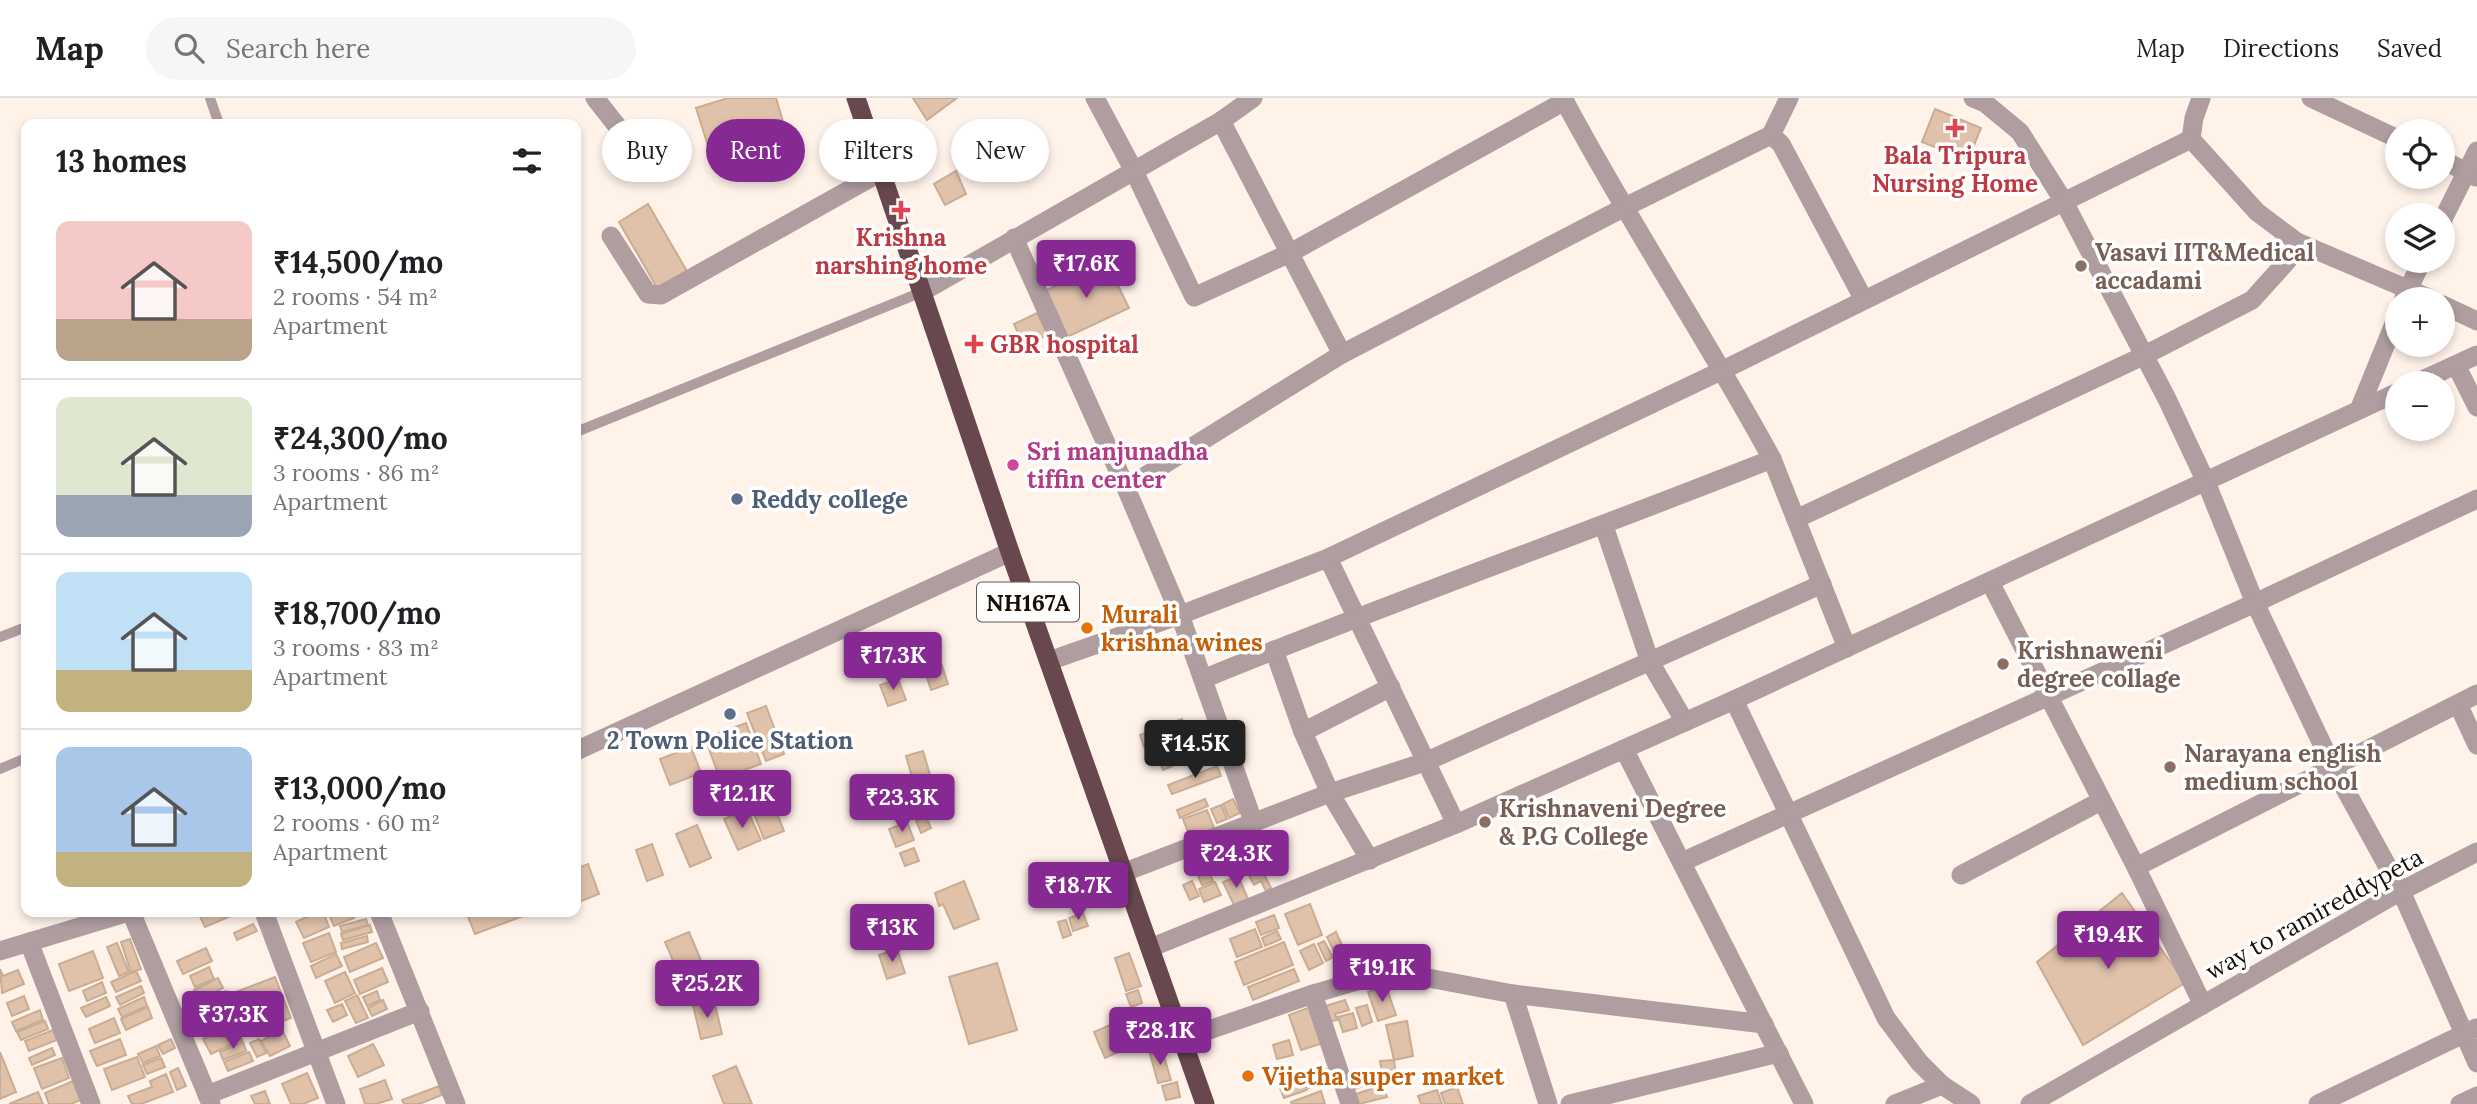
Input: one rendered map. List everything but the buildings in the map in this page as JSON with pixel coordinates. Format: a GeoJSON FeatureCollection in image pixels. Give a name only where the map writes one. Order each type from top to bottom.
{"type":"FeatureCollection","features":[{"type":"Feature","properties":{"kind":"highway","name":"NH167A"},"geometry":{"type":"LineString","coordinates":[[856,98],[863,119]]}},
{"type":"Feature","properties":{"kind":"highway","name":"NH167A"},"geometry":{"type":"LineString","coordinates":[[884,182],[1010,552],[1205,1104]]}},
{"type":"Feature","properties":{"kind":"street"},"geometry":{"type":"LineString","coordinates":[[595,98],[612,119]]}},
{"type":"Feature","properties":{"kind":"street"},"geometry":{"type":"LineString","coordinates":[[1095,98],[1134,171],[1194,297],[1290,253],[1564,100],[1623,208],[1723,370],[1772,459],[1847,648]]}},
{"type":"Feature","properties":{"kind":"street"},"geometry":{"type":"LineString","coordinates":[[922,292],[1221,121],[1253,98]]}},
{"type":"Feature","properties":{"kind":"street"},"geometry":{"type":"LineString","coordinates":[[1126,488],[1342,354],[1623,208],[1771,135],[1789,98]]}},
{"type":"Feature","properties":{"kind":"street"},"geometry":{"type":"LineString","coordinates":[[1973,98],[1985,103],[2020,132],[2063,200],[2167,399],[2206,482],[2255,603],[2333,767],[2471,1031],[2477,1063]]}},
{"type":"Feature","properties":{"kind":"street"},"geometry":{"type":"LineString","coordinates":[[2201,98],[2194,118],[2192,139],[2257,212],[2297,242],[2391,287]]}},
{"type":"Feature","properties":{"kind":"street"},"geometry":{"type":"LineString","coordinates":[[2311,98],[2385,133]]}},
{"type":"Feature","properties":{"kind":"street"},"geometry":{"type":"LineString","coordinates":[[1221,121],[1342,354]]}},
{"type":"Feature","properties":{"kind":"street"},"geometry":{"type":"LineString","coordinates":[[1771,135],[1781,144],[1864,300]]}},
{"type":"Feature","properties":{"kind":"street"},"geometry":{"type":"LineString","coordinates":[[1049,661],[1180,615],[1328,558],[1723,370],[2063,200],[2192,139]]}},
{"type":"Feature","properties":{"kind":"street"},"geometry":{"type":"LineString","coordinates":[[2453,203],[2472,174],[2477,151]]}},
{"type":"Feature","properties":{"kind":"street"},"geometry":{"type":"LineString","coordinates":[[2455,166],[2472,174]]}},
{"type":"Feature","properties":{"kind":"street"},"geometry":{"type":"LineString","coordinates":[[611,236],[648,294],[661,295],[863,182]]}},
{"type":"Feature","properties":{"kind":"street"},"geometry":{"type":"LineString","coordinates":[[1014,238],[1180,615],[1255,824]]}},
{"type":"Feature","properties":{"kind":"street"},"geometry":{"type":"LineString","coordinates":[[1796,519],[2143,356],[2252,300],[2288,260],[2297,242]]}},
{"type":"Feature","properties":{"kind":"street"},"geometry":{"type":"LineString","coordinates":[[2455,311],[2477,321]]}},
{"type":"Feature","properties":{"kind":"street"},"geometry":{"type":"LineString","coordinates":[[2359,410],[2385,346]]}},
{"type":"Feature","properties":{"kind":"street"},"geometry":{"type":"LineString","coordinates":[[2443,371],[2477,355]]}},
{"type":"Feature","properties":{"kind":"street"},"geometry":{"type":"LineString","coordinates":[[2456,365],[2477,407]]}},
{"type":"Feature","properties":{"kind":"street"},"geometry":{"type":"LineString","coordinates":[[1150,948],[1456,824],[1625,749],[2385,398]]}},
{"type":"Feature","properties":{"kind":"street"},"geometry":{"type":"LineString","coordinates":[[1203,679],[1357,616],[1604,526],[1772,459]]}},
{"type":"Feature","properties":{"kind":"street"},"geometry":{"type":"LineString","coordinates":[[1682,862],[2255,603],[2477,499]]}},
{"type":"Feature","properties":{"kind":"street"},"geometry":{"type":"LineString","coordinates":[[1604,526],[1650,662],[1685,722]]}},
{"type":"Feature","properties":{"kind":"street"},"geometry":{"type":"LineString","coordinates":[[581,749],[1010,552]]}},
{"type":"Feature","properties":{"kind":"street"},"geometry":{"type":"LineString","coordinates":[[1328,558],[1456,824]]}},
{"type":"Feature","properties":{"kind":"street"},"geometry":{"type":"LineString","coordinates":[[1990,582],[2203,1004]]}},
{"type":"Feature","properties":{"kind":"street"},"geometry":{"type":"LineString","coordinates":[[1125,872],[1330,793],[1425,762],[1822,584]]}},
{"type":"Feature","properties":{"kind":"street"},"geometry":{"type":"LineString","coordinates":[[1274,650],[1303,732],[1330,793],[1370,860]]}},
{"type":"Feature","properties":{"kind":"street"},"geometry":{"type":"LineString","coordinates":[[1303,732],[1391,687]]}},
{"type":"Feature","properties":{"kind":"street"},"geometry":{"type":"LineString","coordinates":[[2136,867],[2477,694]]}},
{"type":"Feature","properties":{"kind":"street"},"geometry":{"type":"LineString","coordinates":[[1734,700],[1886,1018],[1900,1040],[1942,1085],[1970,1104]]}},
{"type":"Feature","properties":{"kind":"street"},"geometry":{"type":"LineString","coordinates":[[2458,704],[2477,745]]}},
{"type":"Feature","properties":{"kind":"street"},"geometry":{"type":"LineString","coordinates":[[1625,749],[1804,1104]]}},
{"type":"Feature","properties":{"kind":"street"},"geometry":{"type":"LineString","coordinates":[[1961,875],[2101,801]]}},
{"type":"Feature","properties":{"kind":"street","name":"way to ramireddypeta"},"geometry":{"type":"LineString","coordinates":[[2031,1104],[2400,891],[2477,852]]}},
{"type":"Feature","properties":{"kind":"street"},"geometry":{"type":"LineString","coordinates":[[0,951],[113,917]]}},
{"type":"Feature","properties":{"kind":"street"},"geometry":{"type":"LineString","coordinates":[[132,917],[209,1100],[420,1011]]}},
{"type":"Feature","properties":{"kind":"street"},"geometry":{"type":"LineString","coordinates":[[266,917],[336,1104]]}},
{"type":"Feature","properties":{"kind":"street"},"geometry":{"type":"LineString","coordinates":[[381,917],[456,1104]]}},
{"type":"Feature","properties":{"kind":"street"},"geometry":{"type":"LineString","coordinates":[[29,942],[91,1104]]}},
{"type":"Feature","properties":{"kind":"street"},"geometry":{"type":"LineString","coordinates":[[1183,1039],[1312,994],[1391,971],[1513,994],[1764,1024]]}},
{"type":"Feature","properties":{"kind":"street"},"geometry":{"type":"LineString","coordinates":[[1312,994],[1350,1104]]}},
{"type":"Feature","properties":{"kind":"street"},"geometry":{"type":"LineString","coordinates":[[1513,994],[1548,1104]]}},
{"type":"Feature","properties":{"kind":"street"},"geometry":{"type":"LineString","coordinates":[[2318,1104],[2471,1031]]}},
{"type":"Feature","properties":{"kind":"street"},"geometry":{"type":"LineString","coordinates":[[1570,1104],[1779,1053]]}},
{"type":"Feature","properties":{"kind":"street"},"geometry":{"type":"LineString","coordinates":[[1895,1104],[1942,1085]]}},
{"type":"Feature","properties":{"kind":"street"},"geometry":{"type":"LineString","coordinates":[[2459,1104],[2477,1096]]}},
{"type":"Feature","properties":{"kind":"lane"},"geometry":{"type":"LineString","coordinates":[[210,98],[217,119]]}},
{"type":"Feature","properties":{"kind":"lane"},"geometry":{"type":"LineString","coordinates":[[581,430],[922,292]]}},
{"type":"Feature","properties":{"kind":"lane"},"geometry":{"type":"LineString","coordinates":[[0,637],[21,629]]}},
{"type":"Feature","properties":{"kind":"lane"},"geometry":{"type":"LineString","coordinates":[[0,769],[21,760]]}},
{"type":"Feature","properties":{"kind":"place","name":"Bala Tripura Nursing Home"},"geometry":{"type":"Point","coordinates":[1955,128]}},
{"type":"Feature","properties":{"kind":"place","name":"Krishna narshing home"},"geometry":{"type":"Point","coordinates":[901,210]}},
{"type":"Feature","properties":{"kind":"place","name":"Vasavi IIT&Medical accadami"},"geometry":{"type":"Point","coordinates":[2081,266]}},
{"type":"Feature","properties":{"kind":"place","name":"GBR hospital"},"geometry":{"type":"Point","coordinates":[974,344]}},
{"type":"Feature","properties":{"kind":"place","name":"Sri manjunadha tiffin center"},"geometry":{"type":"Point","coordinates":[1013,465]}},
{"type":"Feature","properties":{"kind":"place","name":"Reddy college"},"geometry":{"type":"Point","coordinates":[737,499]}},
{"type":"Feature","properties":{"kind":"place","name":"Murali krishna wines"},"geometry":{"type":"Point","coordinates":[1087,628]}},
{"type":"Feature","properties":{"kind":"place","name":"Krishnaweni degree collage"},"geometry":{"type":"Point","coordinates":[2003,664]}},
{"type":"Feature","properties":{"kind":"place","name":"2 Town Police Station"},"geometry":{"type":"Point","coordinates":[730,714]}},
{"type":"Feature","properties":{"kind":"place","name":"Narayana english medium school"},"geometry":{"type":"Point","coordinates":[2170,767]}},
{"type":"Feature","properties":{"kind":"place","name":"Krishnaveni Degree & P.G College"},"geometry":{"type":"Point","coordinates":[1485,822]}},
{"type":"Feature","properties":{"kind":"place","name":"Vijetha super market"},"geometry":{"type":"Point","coordinates":[1248,1076]}}]}
